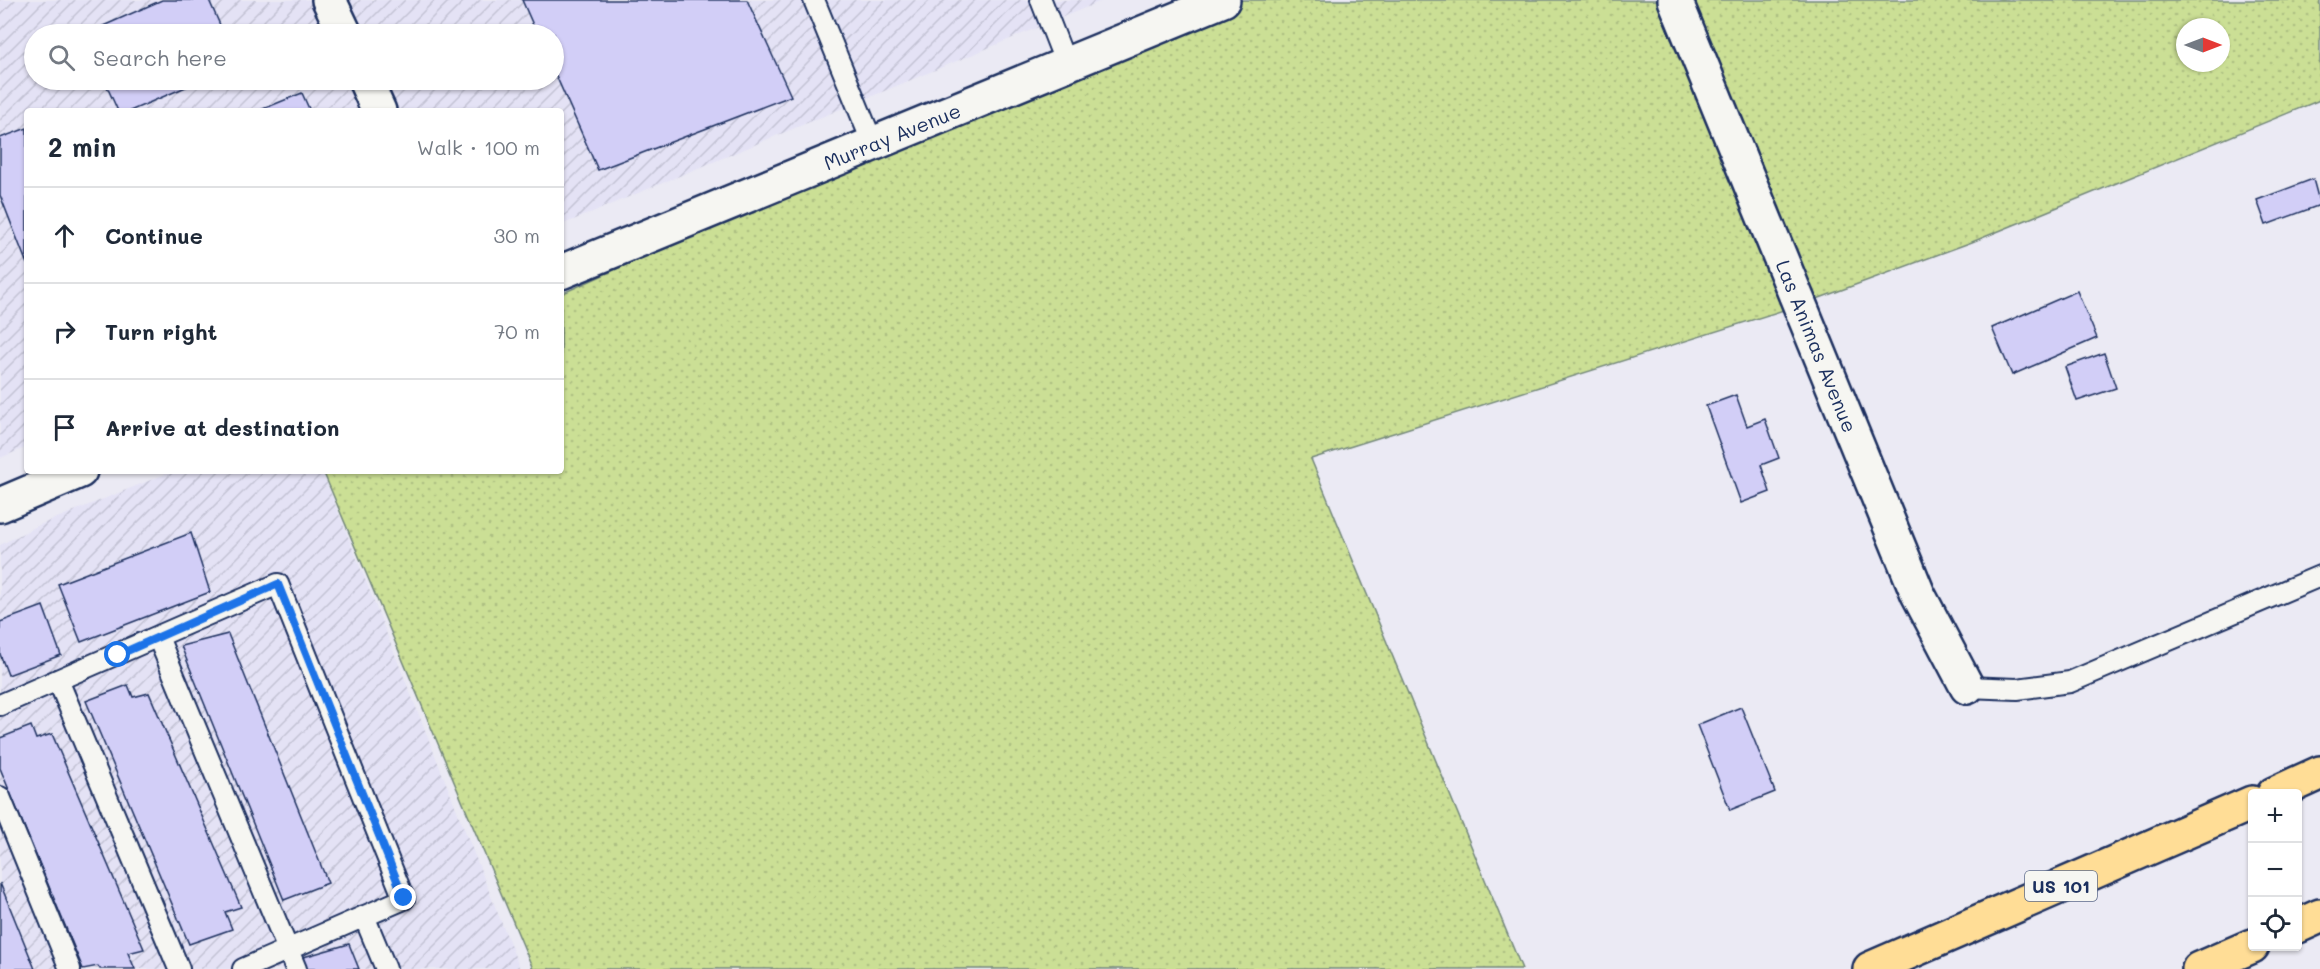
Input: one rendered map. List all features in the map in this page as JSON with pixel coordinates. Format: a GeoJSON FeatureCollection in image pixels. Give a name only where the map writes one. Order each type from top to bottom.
{"type":"FeatureCollection","features":[{"type":"Feature","properties":{"kind":"highway"},"geometry":{"type":"LineString","coordinates":[[2285,789],[2320,773]]}},
{"type":"Feature","properties":{"kind":"highway","name":"US 101"},"geometry":{"type":"LineString","coordinates":[[1870,969],[2248,805]]}},
{"type":"Feature","properties":{"kind":"highway"},"geometry":{"type":"LineString","coordinates":[[2302,924],[2320,916]]}},
{"type":"Feature","properties":{"kind":"highway"},"geometry":{"type":"LineString","coordinates":[[2199,969],[2248,948]]}},
{"type":"Feature","properties":{"kind":"street"},"geometry":{"type":"LineString","coordinates":[[329,0],[340,24]]}},
{"type":"Feature","properties":{"kind":"street","name":"Murray Avenue"},"geometry":{"type":"LineString","coordinates":[[564,271],[1223,0]]}},
{"type":"Feature","properties":{"kind":"street","name":"Las Animas Avenue"},"geometry":{"type":"LineString","coordinates":[[1675,0],[1918,594],[1967,687]]}},
{"type":"Feature","properties":{"kind":"street"},"geometry":{"type":"LineString","coordinates":[[370,90],[378,108]]}},
{"type":"Feature","properties":{"kind":"street"},"geometry":{"type":"LineString","coordinates":[[0,504],[73,474]]}},
{"type":"Feature","properties":{"kind":"lane"},"geometry":{"type":"LineString","coordinates":[[814,0],[873,144]]}},
{"type":"Feature","properties":{"kind":"lane"},"geometry":{"type":"LineString","coordinates":[[1041,0],[1066,64]]}},
{"type":"Feature","properties":{"kind":"lane"},"geometry":{"type":"LineString","coordinates":[[1967,687],[2017,689],[2070,682],[2320,576]]}},
{"type":"Feature","properties":{"kind":"lane"},"geometry":{"type":"LineString","coordinates":[[0,705],[278,584],[404,898],[243,969]]}},
{"type":"Feature","properties":{"kind":"lane"},"geometry":{"type":"LineString","coordinates":[[158,637],[296,969]]}},
{"type":"Feature","properties":{"kind":"lane"},"geometry":{"type":"LineString","coordinates":[[58,680],[179,969]]}},
{"type":"Feature","properties":{"kind":"lane"},"geometry":{"type":"LineString","coordinates":[[0,797],[70,969]]}},
{"type":"Feature","properties":{"kind":"lane"},"geometry":{"type":"LineString","coordinates":[[364,916],[386,969]]}},
{"type":"Feature","properties":{"kind":"shaded area"},"geometry":{"type":"Polygon","coordinates":[[[0,0],[1104,0],[564,224],[564,108],[24,108],[24,448],[0,458],[0,0]]]}},
{"type":"Feature","properties":{"kind":"shaded area"},"geometry":{"type":"Polygon","coordinates":[[[166,474],[323,474],[520,969],[0,969],[0,545],[37,526],[166,474]]]}},
{"type":"Feature","properties":{"kind":"green space"},"geometry":{"type":"Polygon","coordinates":[[[1228,0],[2320,0],[2320,100],[1972,242],[1806,303],[1311,459],[1522,969],[533,969],[324,474],[564,474],[564,293],[1092,55],[1228,0]]]}},
{"type":"Feature","properties":{"kind":"building"},"geometry":{"type":"Polygon","coordinates":[[[162,0],[209,0],[220,24],[108,24],[162,0]]]}},
{"type":"Feature","properties":{"kind":"building"},"geometry":{"type":"Polygon","coordinates":[[[522,0],[747,0],[791,96],[598,170],[562,90],[564,24],[533,24],[522,0]]]}},
{"type":"Feature","properties":{"kind":"building"},"geometry":{"type":"Polygon","coordinates":[[[109,90],[179,90],[137,108],[117,108],[109,90]]]}},
{"type":"Feature","properties":{"kind":"building"},"geometry":{"type":"Polygon","coordinates":[[[302,93],[309,108],[265,108],[302,93]]]}},
{"type":"Feature","properties":{"kind":"building"},"geometry":{"type":"Polygon","coordinates":[[[24,129],[24,256],[0,195],[0,138],[24,129]]]}},
{"type":"Feature","properties":{"kind":"building"},"geometry":{"type":"Polygon","coordinates":[[[2313,179],[2320,205],[2266,225],[2257,200],[2313,179]]]}},
{"type":"Feature","properties":{"kind":"building"},"geometry":{"type":"Polygon","coordinates":[[[2077,291],[2097,338],[2012,375],[1992,328],[2077,291]]]}},
{"type":"Feature","properties":{"kind":"building"},"geometry":{"type":"Polygon","coordinates":[[[2104,353],[2116,388],[2077,401],[2065,367],[2104,353]]]}},
{"type":"Feature","properties":{"kind":"building"},"geometry":{"type":"Polygon","coordinates":[[[1736,395],[1747,426],[1765,419],[1779,458],[1761,465],[1770,492],[1741,503],[1706,406],[1736,395]]]}},
{"type":"Feature","properties":{"kind":"building"},"geometry":{"type":"Polygon","coordinates":[[[191,533],[210,592],[81,642],[58,584],[191,533]]]}},
{"type":"Feature","properties":{"kind":"building"},"geometry":{"type":"Polygon","coordinates":[[[43,606],[61,655],[8,675],[0,654],[0,622],[43,606]]]}},
{"type":"Feature","properties":{"kind":"building"},"geometry":{"type":"Polygon","coordinates":[[[228,634],[328,883],[284,900],[181,646],[228,634]]]}},
{"type":"Feature","properties":{"kind":"building"},"geometry":{"type":"Polygon","coordinates":[[[128,685],[133,697],[149,693],[241,907],[225,912],[232,929],[189,944],[86,701],[128,685]]]}},
{"type":"Feature","properties":{"kind":"building"},"geometry":{"type":"Polygon","coordinates":[[[1741,707],[1775,792],[1730,810],[1697,725],[1741,707]]]}},
{"type":"Feature","properties":{"kind":"building"},"geometry":{"type":"Polygon","coordinates":[[[31,726],[36,739],[52,734],[144,949],[128,953],[135,969],[100,969],[98,966],[83,969],[0,768],[0,738],[31,726]]]}},
{"type":"Feature","properties":{"kind":"building"},"geometry":{"type":"Polygon","coordinates":[[[0,883],[35,969],[0,969],[0,883]]]}},
{"type":"Feature","properties":{"kind":"building"},"geometry":{"type":"Polygon","coordinates":[[[349,944],[359,969],[305,969],[300,958],[349,944]]]}},
{"type":"Feature","properties":{"kind":"route"},"geometry":{"type":"LineString","coordinates":[[118,655],[278,584],[404,898]]}}]}
